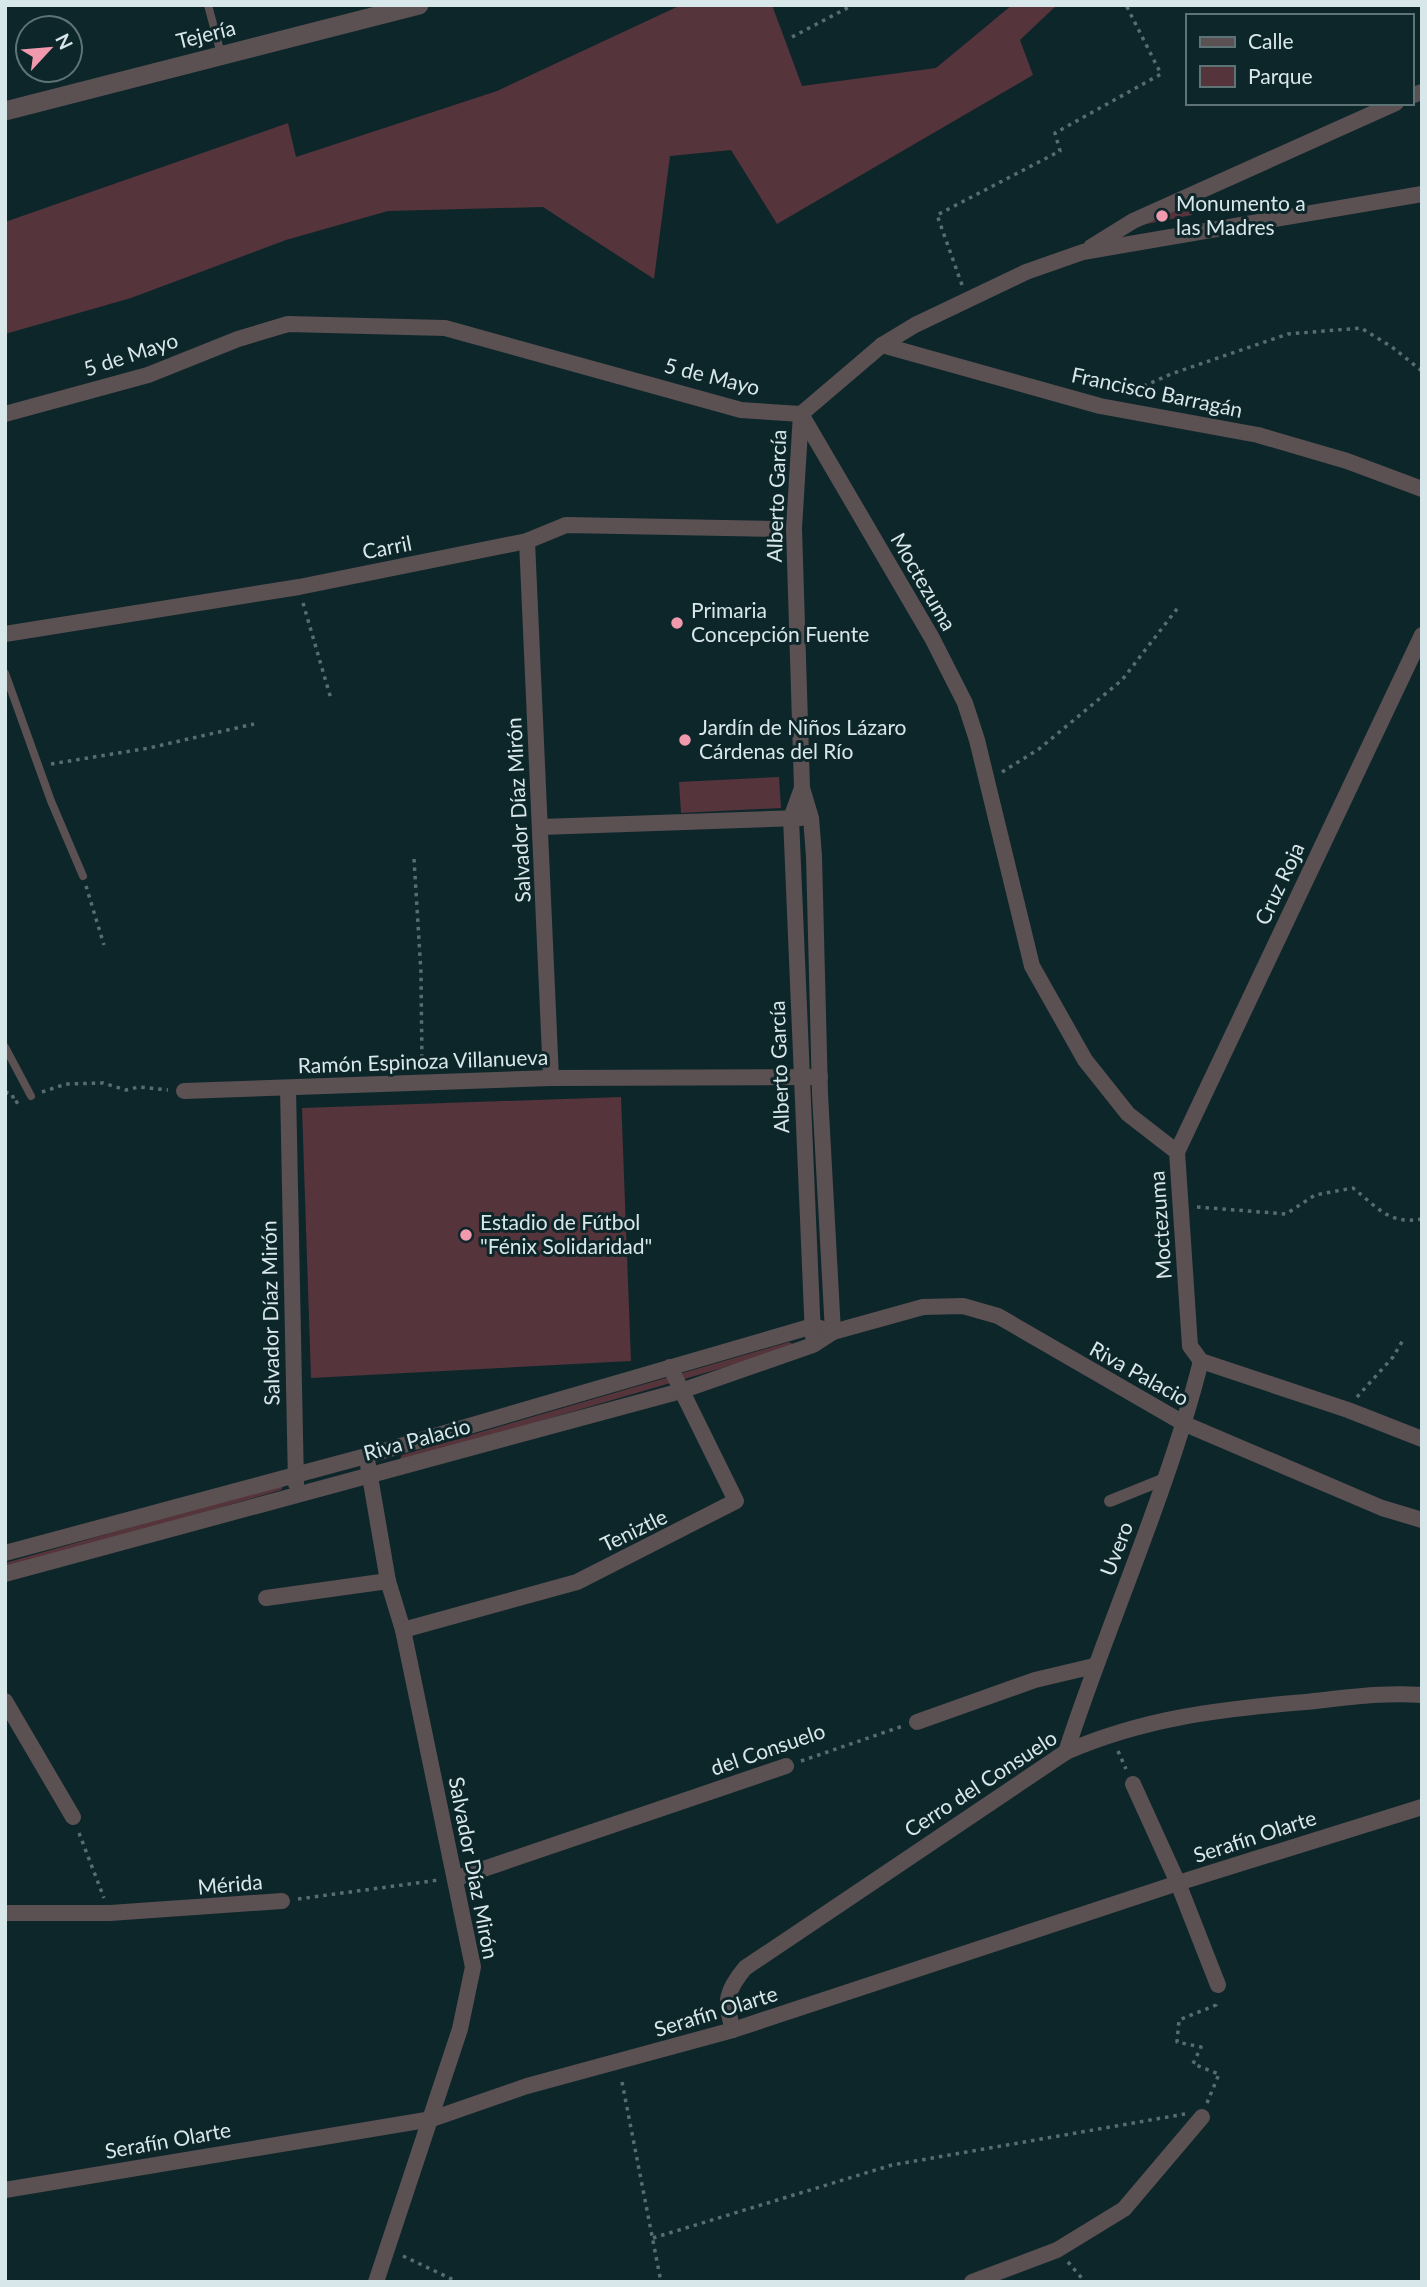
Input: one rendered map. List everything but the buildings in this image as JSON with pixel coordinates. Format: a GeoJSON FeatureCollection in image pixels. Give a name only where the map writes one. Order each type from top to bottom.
{"type":"FeatureCollection","features":[{"type":"Feature","properties":{"kind":"street","name":"Tejería"},"geometry":{"type":"LineString","coordinates":[[5,111],[419,5]]}},
{"type":"Feature","properties":{"kind":"street"},"geometry":{"type":"LineString","coordinates":[[1083,252],[1133,221],[1392,105]]}},
{"type":"Feature","properties":{"kind":"street"},"geometry":{"type":"LineString","coordinates":[[801,414],[882,345],[1026,272],[1083,252],[1422,194]]}},
{"type":"Feature","properties":{"kind":"street","name":"5 de Mayo"},"geometry":{"type":"LineString","coordinates":[[5,414],[148,375],[238,339],[288,324],[445,328],[741,410],[801,414]]}},
{"type":"Feature","properties":{"kind":"street","name":"Francisco Barragán"},"geometry":{"type":"LineString","coordinates":[[882,345],[1100,406],[1258,435],[1347,461],[1422,489]]}},
{"type":"Feature","properties":{"kind":"street","name":"Moctezuma"},"geometry":{"type":"LineString","coordinates":[[801,414],[932,638],[965,703],[1032,966],[1094,1071],[1128,1114],[1177,1152],[1190,1346],[1201,1361]]}},
{"type":"Feature","properties":{"kind":"street","name":"Alberto García"},"geometry":{"type":"LineString","coordinates":[[801,414],[794,528],[802,788],[811,818],[833,1332]]}},
{"type":"Feature","properties":{"kind":"street","name":"Carril"},"geometry":{"type":"LineString","coordinates":[[5,634],[299,587],[527,541],[566,525],[776,528]]}},
{"type":"Feature","properties":{"kind":"street","name":"Salvador Díaz Mirón"},"geometry":{"type":"LineString","coordinates":[[527,541],[551,1077]]}},
{"type":"Feature","properties":{"kind":"street","name":"Cruz Roja"},"geometry":{"type":"LineString","coordinates":[[1177,1152],[1422,635]]}},
{"type":"Feature","properties":{"kind":"street","name":"Alberto García"},"geometry":{"type":"LineString","coordinates":[[802,788],[791,818],[813,1345]]}},
{"type":"Feature","properties":{"kind":"street"},"geometry":{"type":"LineString","coordinates":[[541,827],[811,818]]}},
{"type":"Feature","properties":{"kind":"street","name":"Ramón Espinoza Villanueva"},"geometry":{"type":"LineString","coordinates":[[184,1091],[551,1077],[820,1077]]}},
{"type":"Feature","properties":{"kind":"street","name":"Salvador Díaz Mirón"},"geometry":{"type":"LineString","coordinates":[[288,1088],[296,1496]]}},
{"type":"Feature","properties":{"kind":"street","name":"Riva Palacio"},"geometry":{"type":"LineString","coordinates":[[5,1574],[681,1391],[813,1345],[833,1332],[923,1307],[963,1306],[998,1316],[1185,1424],[1382,1508],[1422,1520]]}},
{"type":"Feature","properties":{"kind":"street"},"geometry":{"type":"LineString","coordinates":[[813,1326],[833,1332]]}},
{"type":"Feature","properties":{"kind":"street","name":"Riva Palacio"},"geometry":{"type":"LineString","coordinates":[[5,1553],[366,1456],[813,1326]]}},
{"type":"Feature","properties":{"kind":"street"},"geometry":{"type":"LineString","coordinates":[[1201,1361],[1348,1410],[1422,1439]]}},
{"type":"Feature","properties":{"kind":"street","name":"Uvero"},"geometry":{"type":"LineString","coordinates":[[1066,1752],[1094,1666],[1167,1478],[1185,1424],[1201,1361]]}},
{"type":"Feature","properties":{"kind":"street","name":"Teniztle"},"geometry":{"type":"LineString","coordinates":[[403,1630],[577,1582],[736,1501],[670,1367]]}},
{"type":"Feature","properties":{"kind":"street","name":"Salvador Díaz Mirón"},"geometry":{"type":"LineString","coordinates":[[366,1456],[388,1581],[403,1630],[457,1878],[473,1967],[460,2029],[376,2282]]}},
{"type":"Feature","properties":{"kind":"street"},"geometry":{"type":"LineString","coordinates":[[1110,1501],[1167,1478]]}},
{"type":"Feature","properties":{"kind":"street"},"geometry":{"type":"LineString","coordinates":[[266,1598],[388,1581]]}},
{"type":"Feature","properties":{"kind":"street"},"geometry":{"type":"LineString","coordinates":[[917,1722],[1035,1680],[1094,1666]]}},
{"type":"Feature","properties":{"kind":"street","name":"Cerro del Consuelo"},"geometry":{"type":"LineString","coordinates":[[733,2030],[728,2014],[729,1988],[745,1968],[1066,1752],[1110,1733],[1164,1719],[1239,1708],[1395,1693],[1422,1695]]}},
{"type":"Feature","properties":{"kind":"street"},"geometry":{"type":"LineString","coordinates":[[5,1701],[73,1817]]}},
{"type":"Feature","properties":{"kind":"street","name":"del Consuelo"},"geometry":{"type":"LineString","coordinates":[[457,1878],[786,1766]]}},
{"type":"Feature","properties":{"kind":"street"},"geometry":{"type":"LineString","coordinates":[[1133,1784],[1178,1883],[1218,1985]]}},
{"type":"Feature","properties":{"kind":"street","name":"Serafín Olarte"},"geometry":{"type":"LineString","coordinates":[[5,2190],[432,2119],[527,2086],[733,2030],[1178,1883],[1422,1807]]}},
{"type":"Feature","properties":{"kind":"street","name":"Mérida"},"geometry":{"type":"LineString","coordinates":[[5,1913],[110,1913],[282,1901]]}},
{"type":"Feature","properties":{"kind":"street"},"geometry":{"type":"LineString","coordinates":[[972,2282],[1058,2249],[1124,2209],[1202,2117]]}},
{"type":"Feature","properties":{"kind":"lane"},"geometry":{"type":"LineString","coordinates":[[208,5],[221,54]]}},
{"type":"Feature","properties":{"kind":"lane"},"geometry":{"type":"LineString","coordinates":[[5,673],[38,767],[83,876]]}},
{"type":"Feature","properties":{"kind":"lane"},"geometry":{"type":"LineString","coordinates":[[5,1047],[31,1096]]}},
{"type":"Feature","properties":{"kind":"path"},"geometry":{"type":"LineString","coordinates":[[833,5],[836,12]]}},
{"type":"Feature","properties":{"kind":"path"},"geometry":{"type":"LineString","coordinates":[[792,37],[853,5]]}},
{"type":"Feature","properties":{"kind":"path"},"geometry":{"type":"LineString","coordinates":[[968,300],[937,215],[1060,151],[1055,133],[1161,74],[1126,5]]}},
{"type":"Feature","properties":{"kind":"path"},"geometry":{"type":"LineString","coordinates":[[1100,406],[1171,374],[1288,334],[1361,328],[1392,347],[1422,372]]}},
{"type":"Feature","properties":{"kind":"path"},"geometry":{"type":"LineString","coordinates":[[299,587],[331,699]]}},
{"type":"Feature","properties":{"kind":"path"},"geometry":{"type":"LineString","coordinates":[[987,781],[1039,749],[1122,680],[1180,605]]}},
{"type":"Feature","properties":{"kind":"path"},"geometry":{"type":"LineString","coordinates":[[38,767],[149,748],[254,724]]}},
{"type":"Feature","properties":{"kind":"path"},"geometry":{"type":"LineString","coordinates":[[414,859],[422,973],[422,1081]]}},
{"type":"Feature","properties":{"kind":"path"},"geometry":{"type":"LineString","coordinates":[[83,876],[104,945]]}},
{"type":"Feature","properties":{"kind":"path"},"geometry":{"type":"LineString","coordinates":[[5,1092],[12,1094],[15,1103],[66,1084],[103,1083],[126,1090],[139,1087],[184,1091]]}},
{"type":"Feature","properties":{"kind":"path"},"geometry":{"type":"LineString","coordinates":[[1181,1205],[1286,1214],[1315,1195],[1353,1188],[1391,1218],[1405,1222],[1422,1219]]}},
{"type":"Feature","properties":{"kind":"path"},"geometry":{"type":"LineString","coordinates":[[1348,1410],[1362,1389],[1393,1357],[1403,1340]]}},
{"type":"Feature","properties":{"kind":"path","name":"del Consuelo"},"geometry":{"type":"LineString","coordinates":[[786,1766],[917,1722]]}},
{"type":"Feature","properties":{"kind":"path"},"geometry":{"type":"LineString","coordinates":[[1110,1733],[1133,1784]]}},
{"type":"Feature","properties":{"kind":"path"},"geometry":{"type":"LineString","coordinates":[[73,1817],[110,1913]]}},
{"type":"Feature","properties":{"kind":"path","name":"Mérida"},"geometry":{"type":"LineString","coordinates":[[282,1901],[457,1878]]}},
{"type":"Feature","properties":{"kind":"path"},"geometry":{"type":"LineString","coordinates":[[653,2238],[892,2165],[1180,2113],[1202,2117],[1219,2074],[1193,2064],[1201,2047],[1177,2042],[1180,2020],[1216,2005],[1218,1985]]}},
{"type":"Feature","properties":{"kind":"path"},"geometry":{"type":"LineString","coordinates":[[622,2082],[661,2282]]}},
{"type":"Feature","properties":{"kind":"path"},"geometry":{"type":"LineString","coordinates":[[387,2249],[458,2282]]}},
{"type":"Feature","properties":{"kind":"path"},"geometry":{"type":"LineString","coordinates":[[1058,2249],[1085,2282]]}},
{"type":"Feature","properties":{"kind":"green space"},"geometry":{"type":"Polygon","coordinates":[[[681,5],[772,5],[802,86],[936,68],[1012,5],[1057,5],[1020,40],[1033,75],[777,224],[731,150],[670,156],[654,279],[543,207],[388,211],[286,240],[131,298],[5,334],[5,222],[288,123],[296,157],[497,91],[681,5]]]}},
{"type":"Feature","properties":{"kind":"green space"},"geometry":{"type":"Polygon","coordinates":[[[1186,199],[1192,215],[1142,225],[1186,199]]]}},
{"type":"Feature","properties":{"kind":"green space"},"geometry":{"type":"Polygon","coordinates":[[[779,777],[781,808],[681,813],[679,782],[779,777]]]}},
{"type":"Feature","properties":{"kind":"green space","name":"Estadio de Fútbol \"Fénix Solidaridad\""},"geometry":{"type":"Polygon","coordinates":[[[621,1097],[631,1361],[311,1378],[302,1108],[621,1097]]]}},
{"type":"Feature","properties":{"kind":"green space"},"geometry":{"type":"Polygon","coordinates":[[[789,1342],[793,1344],[791,1348],[403,1461],[400,1459],[402,1455],[789,1342]]]}},
{"type":"Feature","properties":{"kind":"green space"},"geometry":{"type":"Polygon","coordinates":[[[279,1485],[283,1487],[281,1490],[5,1569],[5,1563],[279,1485]]]}},
{"type":"Feature","properties":{"kind":"place","name":"Monumento a las Madres"},"geometry":{"type":"Point","coordinates":[1162,216]}},
{"type":"Feature","properties":{"kind":"place","name":"Primaria Concepción Fuente"},"geometry":{"type":"Point","coordinates":[677,623]}},
{"type":"Feature","properties":{"kind":"place","name":"Jardín de Niños Lázaro Cárdenas del Río"},"geometry":{"type":"Point","coordinates":[685,740]}},
{"type":"Feature","properties":{"kind":"place","name":"Estadio de Fútbol \"Fénix Solidaridad\""},"geometry":{"type":"Point","coordinates":[466,1235]}}]}
